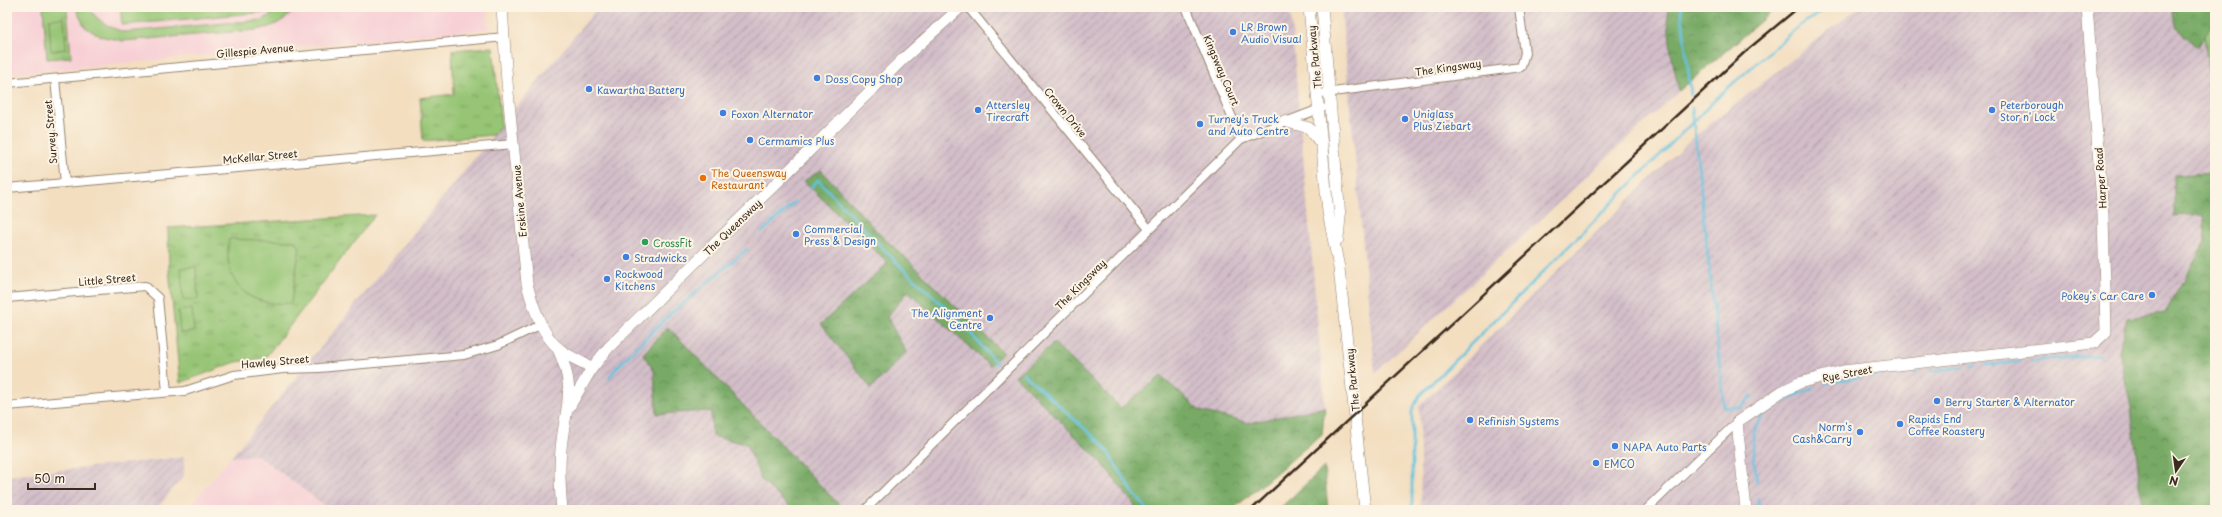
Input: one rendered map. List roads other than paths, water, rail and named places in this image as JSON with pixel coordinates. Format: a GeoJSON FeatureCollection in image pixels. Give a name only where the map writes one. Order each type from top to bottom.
{"type":"FeatureCollection","features":[{"type":"Feature","properties":{"kind":"street","name":"Erskine Avenue"},"geometry":{"type":"LineString","coordinates":[[502,7],[507,82],[526,284],[532,304],[542,324],[557,347],[592,368]]}},
{"type":"Feature","properties":{"kind":"street","name":"The Queensway"},"geometry":{"type":"LineString","coordinates":[[568,409],[592,368],[609,347],[887,75],[961,7]]}},
{"type":"Feature","properties":{"kind":"street","name":"Crown Drive"},"geometry":{"type":"LineString","coordinates":[[968,7],[1149,229]]}},
{"type":"Feature","properties":{"kind":"street","name":"Kingsway Court"},"geometry":{"type":"LineString","coordinates":[[1186,7],[1241,139]]}},
{"type":"Feature","properties":{"kind":"street","name":"The Parkway"},"geometry":{"type":"LineString","coordinates":[[1309,7],[1328,212],[1337,250],[1365,510]]}},
{"type":"Feature","properties":{"kind":"street","name":"The Parkway"},"geometry":{"type":"LineString","coordinates":[[1322,7],[1340,217],[1337,250]]}},
{"type":"Feature","properties":{"kind":"street","name":"The Kingsway"},"geometry":{"type":"LineString","coordinates":[[1318,94],[1521,67],[1525,53],[1519,7]]}},
{"type":"Feature","properties":{"kind":"street","name":"Harper Road"},"geometry":{"type":"LineString","coordinates":[[2087,7],[2103,215],[2107,323],[2106,332],[2094,343]]}},
{"type":"Feature","properties":{"kind":"street","name":"Gillespie Avenue"},"geometry":{"type":"LineString","coordinates":[[7,83],[505,37]]}},
{"type":"Feature","properties":{"kind":"street","name":"Survey Street"},"geometry":{"type":"LineString","coordinates":[[55,79],[65,183]]}},
{"type":"Feature","properties":{"kind":"street","name":"The Kingsway"},"geometry":{"type":"LineString","coordinates":[[866,510],[1241,139],[1284,121],[1331,106]]}},
{"type":"Feature","properties":{"kind":"street"},"geometry":{"type":"LineString","coordinates":[[1284,121],[1309,128],[1322,144]]}},
{"type":"Feature","properties":{"kind":"street","name":"McKellar Street"},"geometry":{"type":"LineString","coordinates":[[7,188],[514,144]]}},
{"type":"Feature","properties":{"kind":"street","name":"Little Street"},"geometry":{"type":"LineString","coordinates":[[7,298],[145,286],[158,298],[167,392]]}},
{"type":"Feature","properties":{"kind":"street","name":"Hawley Street"},"geometry":{"type":"LineString","coordinates":[[7,406],[185,391],[234,375],[283,369],[319,368],[464,355],[498,345],[542,324]]}},
{"type":"Feature","properties":{"kind":"street","name":"Rye Street"},"geometry":{"type":"LineString","coordinates":[[1646,510],[1737,422],[1780,392],[1799,383],[1843,371],[2094,343]]}},
{"type":"Feature","properties":{"kind":"street"},"geometry":{"type":"LineString","coordinates":[[557,347],[569,378],[568,409],[562,437],[559,468],[562,510]]}},
{"type":"Feature","properties":{"kind":"street"},"geometry":{"type":"LineString","coordinates":[[1737,422],[1746,510]]}},
{"type":"Feature","properties":{"kind":"waterway"},"geometry":{"type":"LineString","coordinates":[[1681,7],[1691,95]]}},
{"type":"Feature","properties":{"kind":"waterway"},"geometry":{"type":"LineString","coordinates":[[1412,510],[1412,411],[1419,396],[1722,93],[1799,26],[1829,7]]}},
{"type":"Feature","properties":{"kind":"waterway"},"geometry":{"type":"LineString","coordinates":[[1692,108],[1724,407],[1740,408],[1752,396]]}},
{"type":"Feature","properties":{"kind":"waterway"},"geometry":{"type":"LineString","coordinates":[[810,188],[818,180],[898,264],[959,320],[997,364]]}},
{"type":"Feature","properties":{"kind":"waterway"},"geometry":{"type":"LineString","coordinates":[[762,232],[795,202]]}},
{"type":"Feature","properties":{"kind":"waterway"},"geometry":{"type":"LineString","coordinates":[[609,378],[616,368],[665,319],[747,249]]}},
{"type":"Feature","properties":{"kind":"waterway"},"geometry":{"type":"LineString","coordinates":[[2031,361],[2100,355]]}},
{"type":"Feature","properties":{"kind":"waterway"},"geometry":{"type":"LineString","coordinates":[[1986,365],[2019,362]]}},
{"type":"Feature","properties":{"kind":"waterway"},"geometry":{"type":"LineString","coordinates":[[1971,366],[1976,366]]}},
{"type":"Feature","properties":{"kind":"waterway"},"geometry":{"type":"LineString","coordinates":[[1930,371],[1963,367]]}},
{"type":"Feature","properties":{"kind":"waterway"},"geometry":{"type":"LineString","coordinates":[[1914,373],[1919,372]]}},
{"type":"Feature","properties":{"kind":"waterway"},"geometry":{"type":"LineString","coordinates":[[1023,373],[1104,446],[1134,494],[1148,510]]}},
{"type":"Feature","properties":{"kind":"waterway"},"geometry":{"type":"LineString","coordinates":[[1889,374],[1906,373]]}},
{"type":"Feature","properties":{"kind":"waterway"},"geometry":{"type":"LineString","coordinates":[[1872,376],[1882,375]]}},
{"type":"Feature","properties":{"kind":"waterway"},"geometry":{"type":"LineString","coordinates":[[1826,383],[1860,377]]}},
{"type":"Feature","properties":{"kind":"waterway"},"geometry":{"type":"LineString","coordinates":[[1757,482],[1753,443],[1755,428],[1767,412],[1775,406],[1784,400],[1812,388]]}},
{"type":"Feature","properties":{"kind":"waterway"},"geometry":{"type":"LineString","coordinates":[[1758,499],[1759,510]]}},
{"type":"Feature","properties":{"kind":"railway"},"geometry":{"type":"LineString","coordinates":[[1251,510],[1746,51],[1799,7]]}},
{"type":"Feature","properties":{"kind":"place","name":"LR Brown Audio Visual"},"geometry":{"type":"Point","coordinates":[1233,32]}},
{"type":"Feature","properties":{"kind":"place","name":"Doss Copy Shop"},"geometry":{"type":"Point","coordinates":[817,78]}},
{"type":"Feature","properties":{"kind":"place","name":"Kawartha Battery"},"geometry":{"type":"Point","coordinates":[589,89]}},
{"type":"Feature","properties":{"kind":"place","name":"Attersley Tirecraft"},"geometry":{"type":"Point","coordinates":[978,110]}},
{"type":"Feature","properties":{"kind":"place","name":"Peterborough Stor n' Lock"},"geometry":{"type":"Point","coordinates":[1992,110]}},
{"type":"Feature","properties":{"kind":"place","name":"Foxon Alternator"},"geometry":{"type":"Point","coordinates":[723,113]}},
{"type":"Feature","properties":{"kind":"place","name":"Uniglass Plus Ziebart"},"geometry":{"type":"Point","coordinates":[1405,119]}},
{"type":"Feature","properties":{"kind":"place","name":"Turney's Truck and Auto Centre"},"geometry":{"type":"Point","coordinates":[1200,124]}},
{"type":"Feature","properties":{"kind":"place","name":"Cermamics Plus"},"geometry":{"type":"Point","coordinates":[750,140]}},
{"type":"Feature","properties":{"kind":"place","name":"The Queensway Restaurant"},"geometry":{"type":"Point","coordinates":[703,178]}},
{"type":"Feature","properties":{"kind":"place","name":"Commercial Press & Design"},"geometry":{"type":"Point","coordinates":[796,234]}},
{"type":"Feature","properties":{"kind":"place","name":"CrossFit"},"geometry":{"type":"Point","coordinates":[645,242]}},
{"type":"Feature","properties":{"kind":"place","name":"Stradwicks"},"geometry":{"type":"Point","coordinates":[626,257]}},
{"type":"Feature","properties":{"kind":"place","name":"Rockwood Kitchens"},"geometry":{"type":"Point","coordinates":[607,279]}},
{"type":"Feature","properties":{"kind":"place","name":"Pokey's Car Care"},"geometry":{"type":"Point","coordinates":[2152,295]}},
{"type":"Feature","properties":{"kind":"place","name":"The Alignment Centre"},"geometry":{"type":"Point","coordinates":[990,318]}},
{"type":"Feature","properties":{"kind":"place","name":"Berry Starter & Alternator"},"geometry":{"type":"Point","coordinates":[1937,401]}},
{"type":"Feature","properties":{"kind":"place","name":"Refinish Systems"},"geometry":{"type":"Point","coordinates":[1470,420]}},
{"type":"Feature","properties":{"kind":"place","name":"Rapids End Coffee Roastery"},"geometry":{"type":"Point","coordinates":[1900,424]}},
{"type":"Feature","properties":{"kind":"place","name":"Norm's Cash&Carry"},"geometry":{"type":"Point","coordinates":[1860,432]}},
{"type":"Feature","properties":{"kind":"place","name":"NAPA Auto Parts"},"geometry":{"type":"Point","coordinates":[1615,446]}},
{"type":"Feature","properties":{"kind":"place","name":"EMCO"},"geometry":{"type":"Point","coordinates":[1596,463]}}]}
